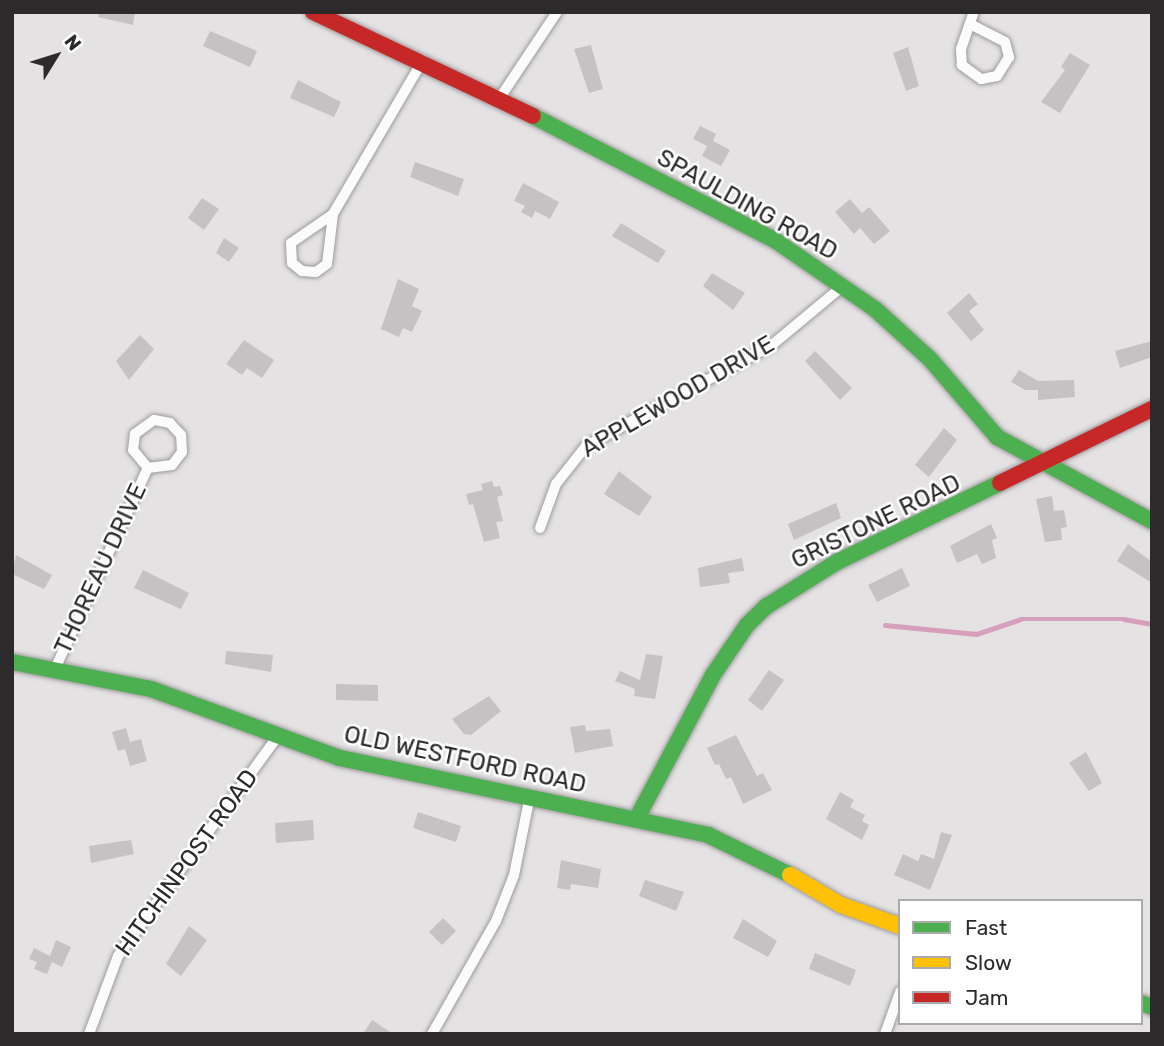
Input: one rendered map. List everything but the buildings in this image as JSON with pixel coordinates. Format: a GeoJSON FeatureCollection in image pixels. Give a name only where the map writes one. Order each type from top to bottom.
{"type":"FeatureCollection","features":[{"type":"Feature","properties":{"kind":"street","name":"SPAULDING ROAD"},"geometry":{"type":"LineString","coordinates":[[313,12],[423,60],[776,241],[844,285],[930,359],[996,437],[1152,521]]}},
{"type":"Feature","properties":{"kind":"street"},"geometry":{"type":"LineString","coordinates":[[499,99],[557,12]]}},
{"type":"Feature","properties":{"kind":"street"},"geometry":{"type":"LineString","coordinates":[[970,24],[1005,42],[1009,57],[997,76],[981,79],[962,65],[961,49],[974,12]]}},
{"type":"Feature","properties":{"kind":"street"},"geometry":{"type":"LineString","coordinates":[[333,214],[291,243],[289,256],[296,268],[309,273],[327,264],[333,214],[423,60]]}},
{"type":"Feature","properties":{"kind":"street","name":"APPLEWOOD DRIVE"},"geometry":{"type":"LineString","coordinates":[[540,528],[556,484],[586,446],[772,345],[844,285]]}},
{"type":"Feature","properties":{"kind":"street","name":"GRISTONE ROAD"},"geometry":{"type":"LineString","coordinates":[[637,818],[713,675],[747,625],[766,606],[837,562],[1152,409]]}},
{"type":"Feature","properties":{"kind":"street","name":"THOREAU DRIVE"},"geometry":{"type":"LineString","coordinates":[[154,420],[170,423],[181,435],[178,459],[164,469],[148,468],[133,450],[135,434],[154,420]]}},
{"type":"Feature","properties":{"kind":"street","name":"THOREAU DRIVE"},"geometry":{"type":"LineString","coordinates":[[54,671],[148,468]]}},
{"type":"Feature","properties":{"kind":"street","name":"OLD WESTFORD ROAD"},"geometry":{"type":"LineString","coordinates":[[12,662],[151,689],[340,758],[637,818],[718,840],[841,905],[898,925]]}},
{"type":"Feature","properties":{"kind":"street","name":"HITCHINPOST ROAD"},"geometry":{"type":"LineString","coordinates":[[89,1034],[118,956],[278,736]]}},
{"type":"Feature","properties":{"kind":"street"},"geometry":{"type":"LineString","coordinates":[[432,1034],[496,921],[514,875],[530,796]]}},
{"type":"Feature","properties":{"kind":"street"},"geometry":{"type":"LineString","coordinates":[[885,1034],[898,998]]}},
{"type":"Feature","properties":{"kind":"waterway"},"geometry":{"type":"LineString","coordinates":[[885,625],[977,634],[1021,619],[1124,619],[1152,624]]}},
{"type":"Feature","properties":{"kind":"traffic: fast"},"geometry":{"type":"LineString","coordinates":[[533,116],[776,241],[875,309],[930,359],[997,437],[1152,521]]}},
{"type":"Feature","properties":{"kind":"traffic: fast"},"geometry":{"type":"LineString","coordinates":[[637,818],[713,675],[747,625],[767,606],[837,562],[1000,483]]}},
{"type":"Feature","properties":{"kind":"traffic: fast"},"geometry":{"type":"LineString","coordinates":[[12,662],[151,689],[340,758],[708,835],[790,875]]}},
{"type":"Feature","properties":{"kind":"traffic: fast"},"geometry":{"type":"LineString","coordinates":[[1143,1004],[1152,1007]]}},
{"type":"Feature","properties":{"kind":"traffic: slow"},"geometry":{"type":"LineString","coordinates":[[790,875],[841,905],[898,925]]}},
{"type":"Feature","properties":{"kind":"traffic: jam"},"geometry":{"type":"LineString","coordinates":[[313,12],[533,116]]}},
{"type":"Feature","properties":{"kind":"traffic: jam"},"geometry":{"type":"LineString","coordinates":[[1000,483],[1152,409]]}}]}
